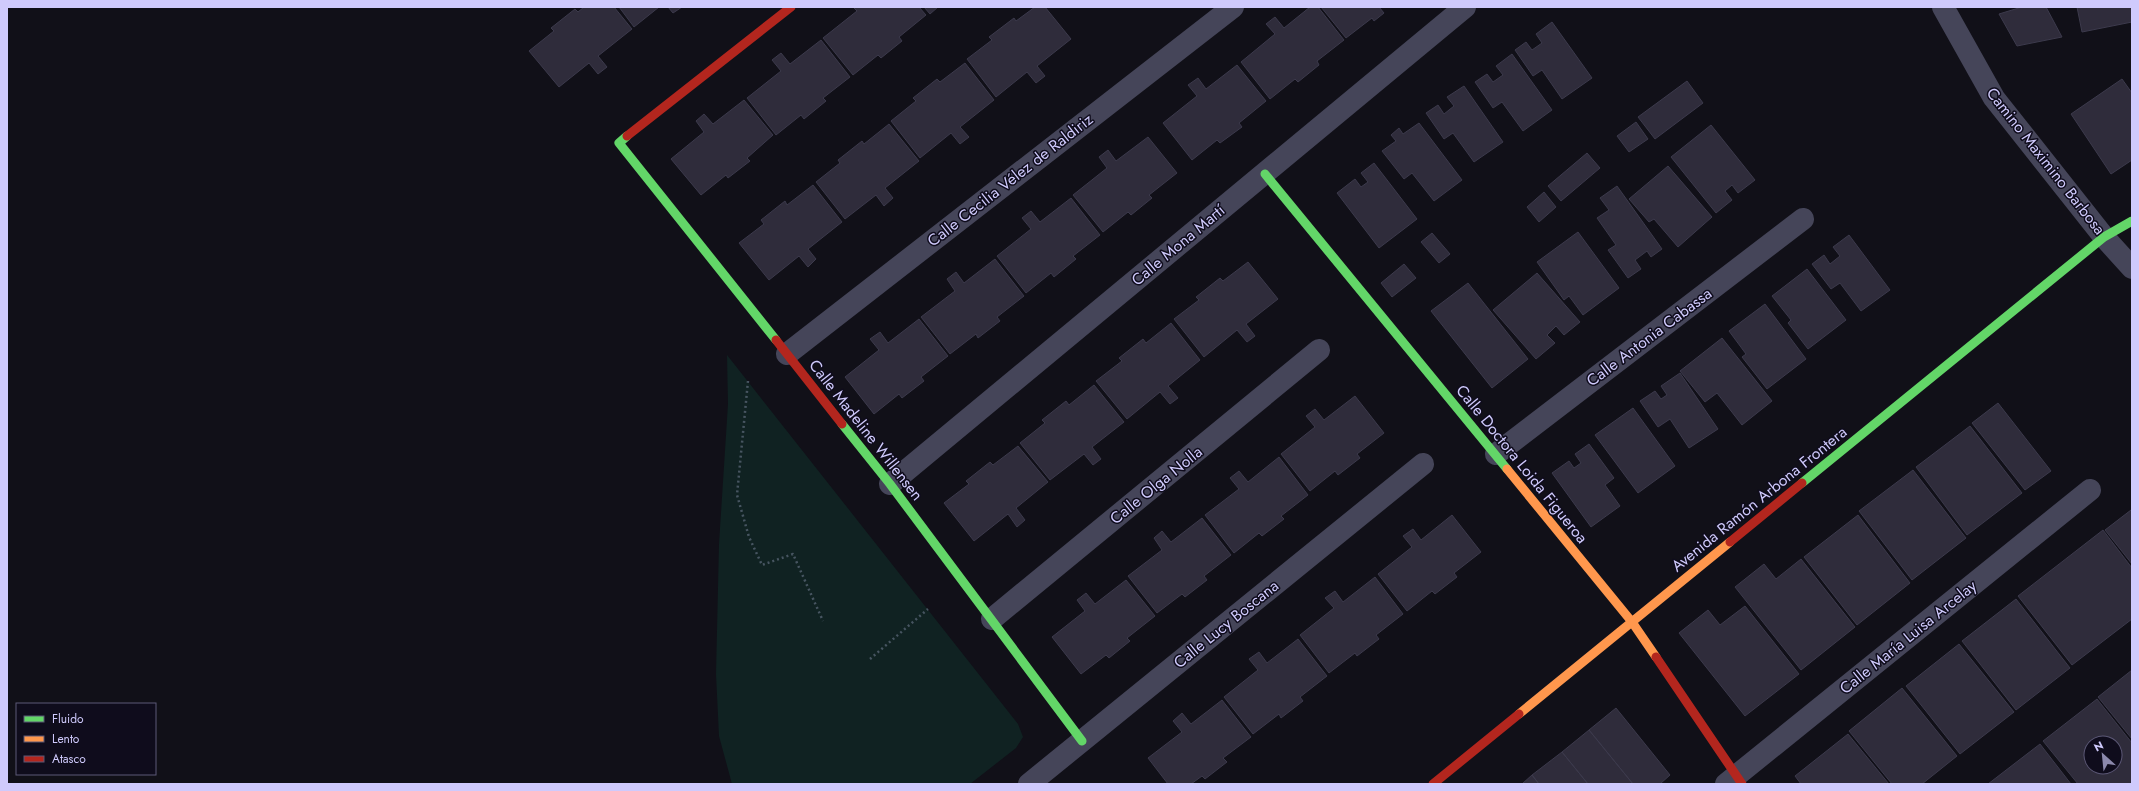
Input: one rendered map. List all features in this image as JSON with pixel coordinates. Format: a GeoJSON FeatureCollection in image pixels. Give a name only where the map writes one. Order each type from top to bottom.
{"type":"FeatureCollection","features":[{"type":"Feature","properties":{"kind":"street","name":"Calle Madeline Willensen"},"geometry":{"type":"LineString","coordinates":[[791,7],[619,143],[890,484],[1082,741]]}},
{"type":"Feature","properties":{"kind":"street","name":"Calle Cecilia Vélez de Raldiriz"},"geometry":{"type":"LineString","coordinates":[[786,354],[1233,7]]}},
{"type":"Feature","properties":{"kind":"street","name":"Calle Mona Martí"},"geometry":{"type":"LineString","coordinates":[[890,484],[1465,7]]}},
{"type":"Feature","properties":{"kind":"street","name":"Camino Maximino Barbosa"},"geometry":{"type":"LineString","coordinates":[[1943,7],[1994,98],[2104,236],[2132,268]]}},
{"type":"Feature","properties":{"kind":"street","name":"Calle Doctora Loida Figueroa"},"geometry":{"type":"LineString","coordinates":[[1265,174],[1496,454],[1632,622],[1734,781]]}},
{"type":"Feature","properties":{"kind":"street","name":"Calle Antonia Cabassa"},"geometry":{"type":"LineString","coordinates":[[1496,454],[1802,219]]}},
{"type":"Feature","properties":{"kind":"street","name":"Avenida Ramón Arbona Frontera"},"geometry":{"type":"LineString","coordinates":[[1433,784],[2104,236],[2132,221]]}},
{"type":"Feature","properties":{"kind":"street","name":"Calle Olga Nolla"},"geometry":{"type":"LineString","coordinates":[[992,619],[1319,350]]}},
{"type":"Feature","properties":{"kind":"street","name":"Calle Lucy Boscana"},"geometry":{"type":"LineString","coordinates":[[1029,784],[1423,464]]}},
{"type":"Feature","properties":{"kind":"street","name":"Calle María Luisa Arcelay"},"geometry":{"type":"LineString","coordinates":[[1734,781],[2090,490]]}},
{"type":"Feature","properties":{"kind":"path"},"geometry":{"type":"LineString","coordinates":[[748,381],[737,496],[749,537],[762,565],[793,554],[823,621]]}},
{"type":"Feature","properties":{"kind":"path"},"geometry":{"type":"LineString","coordinates":[[870,659],[928,609]]}},
{"type":"Feature","properties":{"kind":"shaded area"},"geometry":{"type":"Polygon","coordinates":[[[727,355],[1018,724],[1023,737],[1016,748],[970,784],[732,784],[719,736],[716,674],[719,544],[728,404],[727,355]]]}},
{"type":"Feature","properties":{"kind":"building"},"geometry":{"type":"Polygon","coordinates":[[[584,7],[614,7],[632,29],[598,56],[607,67],[598,74],[589,63],[559,87],[529,51],[554,31],[551,28],[575,9],[578,12],[584,7]]]}},
{"type":"Feature","properties":{"kind":"building"},"geometry":{"type":"Polygon","coordinates":[[[619,7],[659,7],[634,27],[619,7]]]}},
{"type":"Feature","properties":{"kind":"building"},"geometry":{"type":"Polygon","coordinates":[[[668,7],[682,7],[673,13],[668,7]]]}},
{"type":"Feature","properties":{"kind":"building"},"geometry":{"type":"Polygon","coordinates":[[[853,7],[919,7],[926,15],[899,37],[902,41],[881,58],[878,55],[853,75],[823,38],[857,11],[853,7]]]}},
{"type":"Feature","properties":{"kind":"building"},"geometry":{"type":"Polygon","coordinates":[[[924,7],[938,7],[930,14],[924,7]]]}},
{"type":"Feature","properties":{"kind":"building"},"geometry":{"type":"Polygon","coordinates":[[[1035,7],[1045,7],[1071,39],[1037,66],[1045,76],[1036,83],[1027,72],[996,97],[967,59],[992,40],[989,37],[1014,18],[1016,21],[1035,7]]]}},
{"type":"Feature","properties":{"kind":"building"},"geometry":{"type":"Polygon","coordinates":[[[1310,7],[1318,7],[1344,40],[1317,61],[1319,65],[1298,82],[1295,79],[1270,99],[1241,62],[1275,34],[1266,24],[1275,17],[1284,28],[1310,7]]]}},
{"type":"Feature","properties":{"kind":"building"},"geometry":{"type":"Polygon","coordinates":[[[1321,7],[1379,7],[1384,13],[1374,21],[1372,18],[1346,38],[1321,7]]]}},
{"type":"Feature","properties":{"kind":"building"},"geometry":{"type":"Polygon","coordinates":[[[2022,7],[2046,7],[2062,37],[2017,46],[1999,14],[2022,7]]]}},
{"type":"Feature","properties":{"kind":"building"},"geometry":{"type":"Polygon","coordinates":[[[2077,7],[2132,7],[2132,22],[2082,32],[2077,7]]]}},
{"type":"Feature","properties":{"kind":"building"},"geometry":{"type":"Polygon","coordinates":[[[1552,22],[1592,78],[1562,99],[1542,70],[1533,76],[1515,50],[1526,42],[1532,50],[1542,43],[1536,34],[1552,22]]]}},
{"type":"Feature","properties":{"kind":"building"},"geometry":{"type":"Polygon","coordinates":[[[821,40],[850,77],[823,98],[826,101],[804,119],[801,115],[776,135],[747,98],[781,71],[772,60],[781,53],[790,64],[821,40]]]}},
{"type":"Feature","properties":{"kind":"building"},"geometry":{"type":"Polygon","coordinates":[[[1512,54],[1552,110],[1523,131],[1502,102],[1493,108],[1475,82],[1487,74],[1493,82],[1503,75],[1496,66],[1512,54]]]}},
{"type":"Feature","properties":{"kind":"building"},"geometry":{"type":"Polygon","coordinates":[[[965,63],[994,100],[960,127],[969,137],[960,144],[951,133],[920,158],[891,121],[916,101],[913,98],[937,79],[940,82],[965,63]]]}},
{"type":"Feature","properties":{"kind":"building"},"geometry":{"type":"Polygon","coordinates":[[[1237,65],[1266,101],[1239,123],[1242,127],[1220,143],[1217,140],[1192,160],[1163,123],[1197,96],[1188,85],[1198,78],[1206,89],[1237,65]]]}},
{"type":"Feature","properties":{"kind":"building"},"geometry":{"type":"Polygon","coordinates":[[[2122,79],[2132,93],[2132,160],[2111,174],[2071,114],[2122,79]]]}},
{"type":"Feature","properties":{"kind":"building"},"geometry":{"type":"Polygon","coordinates":[[[1687,81],[1703,103],[1655,139],[1638,117],[1687,81]]]}},
{"type":"Feature","properties":{"kind":"building"},"geometry":{"type":"Polygon","coordinates":[[[1464,86],[1503,142],[1474,162],[1453,133],[1444,139],[1426,113],[1438,105],[1444,114],[1454,106],[1447,97],[1464,86]]]}},
{"type":"Feature","properties":{"kind":"building"},"geometry":{"type":"Polygon","coordinates":[[[744,100],[773,135],[747,158],[750,161],[728,178],[726,175],[701,195],[671,159],[704,132],[696,121],[704,114],[713,124],[744,100]]]}},
{"type":"Feature","properties":{"kind":"building"},"geometry":{"type":"Polygon","coordinates":[[[1636,122],[1648,139],[1629,152],[1617,136],[1636,122]]]}},
{"type":"Feature","properties":{"kind":"building"},"geometry":{"type":"Polygon","coordinates":[[[1419,123],[1462,180],[1434,201],[1412,173],[1404,179],[1382,151],[1396,141],[1391,135],[1399,128],[1403,134],[1419,123]]]}},
{"type":"Feature","properties":{"kind":"building"},"geometry":{"type":"Polygon","coordinates":[[[889,124],[919,161],[885,188],[893,198],[884,206],[876,195],[845,219],[816,182],[840,163],[838,160],[862,141],[864,144],[889,124]]]}},
{"type":"Feature","properties":{"kind":"building"},"geometry":{"type":"Polygon","coordinates":[[[1711,125],[1755,180],[1738,193],[1732,185],[1725,191],[1732,200],[1716,213],[1671,157],[1711,125]]]}},
{"type":"Feature","properties":{"kind":"building"},"geometry":{"type":"Polygon","coordinates":[[[1148,137],[1177,173],[1149,195],[1152,198],[1131,215],[1128,212],[1103,232],[1073,195],[1107,168],[1099,157],[1108,150],[1116,161],[1148,137]]]}},
{"type":"Feature","properties":{"kind":"building"},"geometry":{"type":"Polygon","coordinates":[[[1587,153],[1600,168],[1561,201],[1548,186],[1587,153]]]}},
{"type":"Feature","properties":{"kind":"building"},"geometry":{"type":"Polygon","coordinates":[[[1374,163],[1417,219],[1379,248],[1337,193],[1355,179],[1361,187],[1368,182],[1361,173],[1374,163]]]}},
{"type":"Feature","properties":{"kind":"building"},"geometry":{"type":"Polygon","coordinates":[[[1668,166],[1712,217],[1678,247],[1654,219],[1649,222],[1629,199],[1668,166]]]}},
{"type":"Feature","properties":{"kind":"building"},"geometry":{"type":"Polygon","coordinates":[[[813,185],[842,222],[808,249],[816,259],[808,267],[799,256],[769,280],[739,243],[764,224],[761,220],[785,201],[787,205],[813,185]]]}},
{"type":"Feature","properties":{"kind":"building"},"geometry":{"type":"Polygon","coordinates":[[[1617,186],[1662,249],[1651,257],[1647,251],[1635,260],[1641,269],[1628,278],[1608,250],[1616,245],[1597,218],[1609,210],[1600,198],[1617,186]]]}},
{"type":"Feature","properties":{"kind":"building"},"geometry":{"type":"Polygon","coordinates":[[[1544,192],[1556,207],[1539,222],[1527,207],[1544,192]]]}},
{"type":"Feature","properties":{"kind":"building"},"geometry":{"type":"Polygon","coordinates":[[[1071,198],[1100,235],[1073,256],[1076,259],[1054,277],[1051,273],[1026,293],[997,256],[1031,229],[1022,218],[1031,211],[1040,222],[1071,198]]]}},
{"type":"Feature","properties":{"kind":"building"},"geometry":{"type":"Polygon","coordinates":[[[1578,232],[1619,288],[1583,315],[1569,296],[1564,300],[1537,262],[1578,232]]]}},
{"type":"Feature","properties":{"kind":"building"},"geometry":{"type":"Polygon","coordinates":[[[1432,233],[1450,254],[1439,263],[1421,242],[1432,233]]]}},
{"type":"Feature","properties":{"kind":"building"},"geometry":{"type":"Polygon","coordinates":[[[1849,235],[1890,290],[1861,311],[1840,283],[1831,289],[1812,264],[1824,255],[1830,264],[1840,256],[1833,247],[1849,235]]]}},
{"type":"Feature","properties":{"kind":"building"},"geometry":{"type":"Polygon","coordinates":[[[995,259],[1024,296],[997,317],[1000,321],[978,338],[976,334],[950,354],[921,317],[955,291],[947,279],[956,272],[964,283],[995,259]]]}},
{"type":"Feature","properties":{"kind":"building"},"geometry":{"type":"Polygon","coordinates":[[[1248,262],[1278,299],[1246,324],[1255,336],[1247,342],[1237,330],[1204,357],[1174,319],[1199,300],[1196,297],[1220,278],[1223,281],[1248,262]]]}},
{"type":"Feature","properties":{"kind":"building"},"geometry":{"type":"Polygon","coordinates":[[[1404,264],[1416,278],[1392,297],[1381,283],[1404,264]]]}},
{"type":"Feature","properties":{"kind":"building"},"geometry":{"type":"Polygon","coordinates":[[[1807,269],[1846,320],[1808,349],[1788,323],[1791,320],[1772,296],[1807,269]]]}},
{"type":"Feature","properties":{"kind":"building"},"geometry":{"type":"Polygon","coordinates":[[[1537,273],[1580,322],[1564,335],[1556,326],[1547,335],[1555,343],[1536,359],[1493,310],[1537,273]]]}},
{"type":"Feature","properties":{"kind":"building"},"geometry":{"type":"Polygon","coordinates":[[[1468,283],[1528,359],[1492,388],[1431,311],[1468,283]]]}},
{"type":"Feature","properties":{"kind":"building"},"geometry":{"type":"Polygon","coordinates":[[[1765,304],[1806,359],[1767,389],[1742,357],[1746,354],[1729,331],[1765,304]]]}},
{"type":"Feature","properties":{"kind":"building"},"geometry":{"type":"Polygon","coordinates":[[[919,319],[948,356],[921,377],[924,381],[902,398],[899,394],[874,414],[845,377],[879,350],[870,339],[880,332],[888,343],[919,319]]]}},
{"type":"Feature","properties":{"kind":"building"},"geometry":{"type":"Polygon","coordinates":[[[1171,323],[1200,360],[1168,386],[1178,398],[1170,404],[1160,392],[1127,419],[1096,381],[1122,361],[1119,358],[1143,339],[1146,343],[1171,323]]]}},
{"type":"Feature","properties":{"kind":"building"},"geometry":{"type":"Polygon","coordinates":[[[1722,338],[1772,401],[1742,425],[1717,393],[1705,402],[1680,371],[1722,338]]]}},
{"type":"Feature","properties":{"kind":"building"},"geometry":{"type":"Polygon","coordinates":[[[1680,373],[1718,429],[1689,448],[1670,419],[1658,427],[1640,401],[1655,391],[1661,399],[1667,395],[1661,386],[1680,373]]]}},
{"type":"Feature","properties":{"kind":"building"},"geometry":{"type":"Polygon","coordinates":[[[1094,385],[1124,422],[1092,447],[1101,459],[1093,465],[1084,454],[1050,480],[1020,443],[1045,423],[1042,420],[1066,401],[1069,405],[1094,385]]]}},
{"type":"Feature","properties":{"kind":"building"},"geometry":{"type":"Polygon","coordinates":[[[1355,396],[1384,433],[1357,454],[1360,458],[1338,475],[1335,471],[1310,491],[1281,454],[1315,427],[1306,416],[1315,409],[1324,420],[1355,396]]]}},
{"type":"Feature","properties":{"kind":"building"},"geometry":{"type":"Polygon","coordinates":[[[1998,403],[2051,471],[2025,490],[1972,423],[1998,403]]]}},
{"type":"Feature","properties":{"kind":"building"},"geometry":{"type":"Polygon","coordinates":[[[1633,408],[1675,466],[1638,493],[1595,435],[1633,408]]]}},
{"type":"Feature","properties":{"kind":"building"},"geometry":{"type":"Polygon","coordinates":[[[1970,426],[2022,493],[1967,535],[1916,467],[1970,426]]]}},
{"type":"Feature","properties":{"kind":"building"},"geometry":{"type":"Polygon","coordinates":[[[1589,444],[1614,478],[1605,485],[1620,506],[1591,527],[1552,473],[1569,461],[1574,468],[1581,463],[1575,454],[1589,444]]]}},
{"type":"Feature","properties":{"kind":"building"},"geometry":{"type":"Polygon","coordinates":[[[1018,446],[1048,482],[1016,508],[1025,520],[1017,527],[1008,514],[974,541],[944,503],[969,484],[966,481],[990,462],[993,465],[1018,446]]]}},
{"type":"Feature","properties":{"kind":"building"},"geometry":{"type":"Polygon","coordinates":[[[1279,457],[1308,495],[1281,516],[1284,519],[1262,536],[1259,533],[1234,553],[1205,515],[1239,489],[1230,478],[1239,471],[1248,482],[1279,457]]]}},
{"type":"Feature","properties":{"kind":"building"},"geometry":{"type":"Polygon","coordinates":[[[1913,470],[1966,538],[1912,580],[1859,511],[1913,470]]]}},
{"type":"Feature","properties":{"kind":"building"},"geometry":{"type":"Polygon","coordinates":[[[2132,510],[2132,564],[2105,530],[2132,510]]]}},
{"type":"Feature","properties":{"kind":"building"},"geometry":{"type":"Polygon","coordinates":[[[1452,515],[1481,552],[1454,573],[1457,577],[1435,594],[1432,591],[1407,611],[1378,574],[1412,547],[1403,536],[1413,529],[1421,540],[1452,515]]]}},
{"type":"Feature","properties":{"kind":"building"},"geometry":{"type":"Polygon","coordinates":[[[1858,515],[1910,583],[1857,625],[1804,557],[1858,515]]]}},
{"type":"Feature","properties":{"kind":"building"},"geometry":{"type":"Polygon","coordinates":[[[1202,518],[1231,555],[1204,576],[1207,580],[1185,597],[1182,594],[1157,613],[1128,576],[1162,550],[1154,538],[1162,531],[1171,542],[1202,518]]]}},
{"type":"Feature","properties":{"kind":"building"},"geometry":{"type":"Polygon","coordinates":[[[2103,530],[2132,568],[2132,619],[2072,665],[2018,596],[2103,530]]]}},
{"type":"Feature","properties":{"kind":"building"},"geometry":{"type":"Polygon","coordinates":[[[1801,559],[1855,627],[1801,670],[1735,587],[1764,564],[1776,579],[1801,559]]]}},
{"type":"Feature","properties":{"kind":"building"},"geometry":{"type":"Polygon","coordinates":[[[1375,577],[1403,614],[1376,635],[1379,639],[1357,656],[1355,653],[1329,673],[1300,635],[1334,608],[1325,598],[1335,591],[1343,602],[1375,577]]]}},
{"type":"Feature","properties":{"kind":"building"},"geometry":{"type":"Polygon","coordinates":[[[1126,580],[1155,616],[1127,638],[1130,641],[1109,658],[1106,655],[1081,674],[1052,637],[1085,611],[1077,600],[1086,593],[1095,604],[1126,580]]]}},
{"type":"Feature","properties":{"kind":"building"},"geometry":{"type":"Polygon","coordinates":[[[2016,599],[2070,668],[2016,710],[1962,641],[2016,599]]]}},
{"type":"Feature","properties":{"kind":"building"},"geometry":{"type":"Polygon","coordinates":[[[1745,606],[1799,674],[1745,716],[1679,633],[1708,610],[1720,625],[1745,606]]]}},
{"type":"Feature","properties":{"kind":"building"},"geometry":{"type":"Polygon","coordinates":[[[1298,639],[1327,676],[1300,697],[1303,701],[1281,718],[1279,714],[1253,734],[1224,697],[1258,670],[1249,659],[1259,652],[1267,663],[1298,639]]]}},
{"type":"Feature","properties":{"kind":"building"},"geometry":{"type":"Polygon","coordinates":[[[1959,644],[2014,712],[1960,754],[1906,686],[1959,644]]]}},
{"type":"Feature","properties":{"kind":"building"},"geometry":{"type":"Polygon","coordinates":[[[2132,670],[2132,739],[2098,697],[2132,670]]]}},
{"type":"Feature","properties":{"kind":"building"},"geometry":{"type":"Polygon","coordinates":[[[1902,688],[1957,756],[1922,784],[1892,784],[1849,731],[1902,688]]]}},
{"type":"Feature","properties":{"kind":"building"},"geometry":{"type":"Polygon","coordinates":[[[2097,699],[2132,743],[2132,782],[2130,784],[2078,784],[2043,741],[2097,699]]]}},
{"type":"Feature","properties":{"kind":"building"},"geometry":{"type":"Polygon","coordinates":[[[1222,700],[1251,737],[1223,758],[1227,762],[1205,779],[1202,776],[1191,784],[1168,784],[1148,758],[1182,732],[1173,721],[1182,713],[1191,724],[1222,700]]]}},
{"type":"Feature","properties":{"kind":"building"},"geometry":{"type":"Polygon","coordinates":[[[1616,708],[1670,775],[1660,784],[1633,784],[1589,730],[1616,708]]]}},
{"type":"Feature","properties":{"kind":"building"},"geometry":{"type":"Polygon","coordinates":[[[1589,730],[1633,784],[1588,784],[1562,752],[1589,730]]]}},
{"type":"Feature","properties":{"kind":"building"},"geometry":{"type":"Polygon","coordinates":[[[1848,734],[1889,784],[1801,784],[1795,776],[1848,734]]]}},
{"type":"Feature","properties":{"kind":"building"},"geometry":{"type":"Polygon","coordinates":[[[2040,744],[2071,784],[1988,784],[2040,744]]]}},
{"type":"Feature","properties":{"kind":"building"},"geometry":{"type":"Polygon","coordinates":[[[1562,752],[1588,784],[1539,784],[1532,775],[1562,752]]]}},
{"type":"Feature","properties":{"kind":"building"},"geometry":{"type":"Polygon","coordinates":[[[1532,775],[1539,784],[1522,784],[1532,775]]]}},
{"type":"Feature","properties":{"kind":"traffic: fast"},"geometry":{"type":"LineString","coordinates":[[627,136],[619,143],[776,340]]}},
{"type":"Feature","properties":{"kind":"traffic: fast"},"geometry":{"type":"LineString","coordinates":[[1265,174],[1507,469]]}},
{"type":"Feature","properties":{"kind":"traffic: fast"},"geometry":{"type":"LineString","coordinates":[[1802,483],[2104,237],[2132,221]]}},
{"type":"Feature","properties":{"kind":"traffic: fast"},"geometry":{"type":"LineString","coordinates":[[842,424],[890,484],[1082,741]]}},
{"type":"Feature","properties":{"kind":"traffic: slow"},"geometry":{"type":"LineString","coordinates":[[1507,469],[1632,622],[1656,657]]}},
{"type":"Feature","properties":{"kind":"traffic: slow"},"geometry":{"type":"LineString","coordinates":[[1519,714],[1730,542]]}},
{"type":"Feature","properties":{"kind":"traffic: jam"},"geometry":{"type":"LineString","coordinates":[[627,136],[791,7]]}},
{"type":"Feature","properties":{"kind":"traffic: jam"},"geometry":{"type":"LineString","coordinates":[[776,340],[842,424]]}},
{"type":"Feature","properties":{"kind":"traffic: jam"},"geometry":{"type":"LineString","coordinates":[[1730,542],[1802,483]]}},
{"type":"Feature","properties":{"kind":"traffic: jam"},"geometry":{"type":"LineString","coordinates":[[1656,657],[1742,784]]}},
{"type":"Feature","properties":{"kind":"traffic: jam"},"geometry":{"type":"LineString","coordinates":[[1433,784],[1519,714]]}}]}
